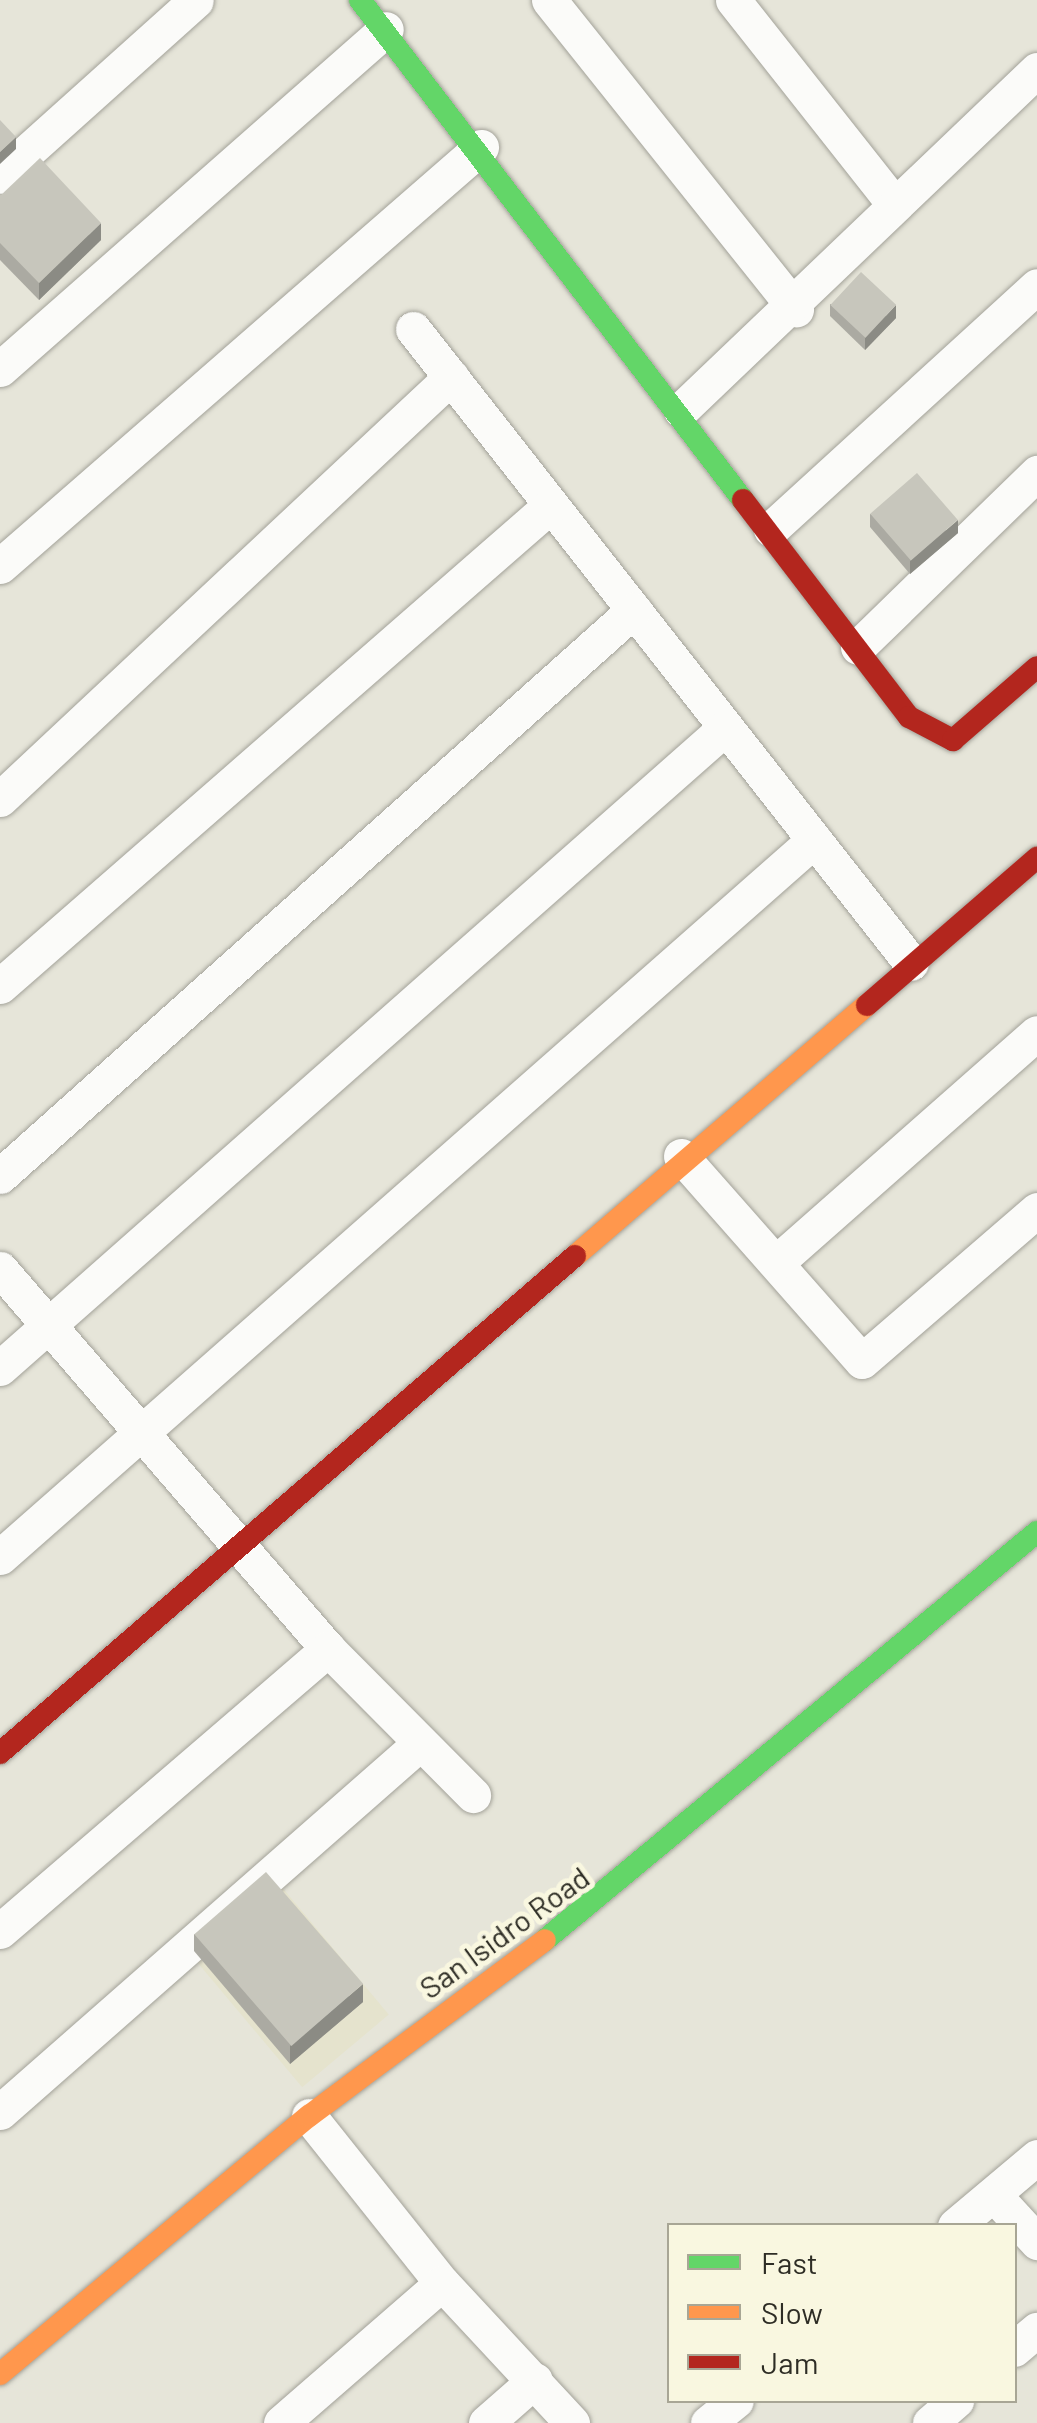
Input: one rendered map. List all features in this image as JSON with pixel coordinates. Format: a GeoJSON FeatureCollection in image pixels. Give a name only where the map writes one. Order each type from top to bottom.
{"type":"FeatureCollection","features":[{"type":"Feature","properties":{"kind":"street"},"geometry":{"type":"LineString","coordinates":[[0,176],[196,0]]}},
{"type":"Feature","properties":{"kind":"street"},"geometry":{"type":"LineString","coordinates":[[360,0],[481,146],[909,717],[954,740],[1037,667]]}},
{"type":"Feature","properties":{"kind":"street"},"geometry":{"type":"LineString","coordinates":[[549,0],[796,309]]}},
{"type":"Feature","properties":{"kind":"street"},"geometry":{"type":"LineString","coordinates":[[733,0],[896,205]]}},
{"type":"Feature","properties":{"kind":"street"},"geometry":{"type":"LineString","coordinates":[[4,357],[386,30]]}},
{"type":"Feature","properties":{"kind":"street"},"geometry":{"type":"LineString","coordinates":[[681,410],[796,309],[896,205],[1037,70]]}},
{"type":"Feature","properties":{"kind":"street"},"geometry":{"type":"LineString","coordinates":[[0,566],[481,146]]}},
{"type":"Feature","properties":{"kind":"street"},"geometry":{"type":"LineString","coordinates":[[771,529],[1037,286]]}},
{"type":"Feature","properties":{"kind":"street"},"geometry":{"type":"LineString","coordinates":[[413,329],[910,962]]}},
{"type":"Feature","properties":{"kind":"street"},"geometry":{"type":"LineString","coordinates":[[0,799],[451,377]]}},
{"type":"Feature","properties":{"kind":"street"},"geometry":{"type":"LineString","coordinates":[[858,647],[1037,473]]}},
{"type":"Feature","properties":{"kind":"street"},"geometry":{"type":"LineString","coordinates":[[0,986],[551,504]]}},
{"type":"Feature","properties":{"kind":"street"},"geometry":{"type":"LineString","coordinates":[[0,1176],[634,610]]}},
{"type":"Feature","properties":{"kind":"street"},"geometry":{"type":"LineString","coordinates":[[0,1368],[726,727]]}},
{"type":"Feature","properties":{"kind":"street"},"geometry":{"type":"LineString","coordinates":[[0,1557],[814,840]]}},
{"type":"Feature","properties":{"kind":"street"},"geometry":{"type":"LineString","coordinates":[[0,1753],[681,1156],[1037,858]]}},
{"type":"Feature","properties":{"kind":"street"},"geometry":{"type":"LineString","coordinates":[[776,1262],[1037,1033]]}},
{"type":"Feature","properties":{"kind":"street"},"geometry":{"type":"LineString","coordinates":[[681,1156],[862,1361],[1037,1210]]}},
{"type":"Feature","properties":{"kind":"street"},"geometry":{"type":"LineString","coordinates":[[0,1269],[328,1649],[473,1795]]}},
{"type":"Feature","properties":{"kind":"street","name":"San Isidro Road"},"geometry":{"type":"LineString","coordinates":[[0,2374],[309,2116],[629,1876],[1037,1532]]}},
{"type":"Feature","properties":{"kind":"street"},"geometry":{"type":"LineString","coordinates":[[0,1931],[328,1649]]}},
{"type":"Feature","properties":{"kind":"street"},"geometry":{"type":"LineString","coordinates":[[0,2112],[420,1744]]}},
{"type":"Feature","properties":{"kind":"street"},"geometry":{"type":"LineString","coordinates":[[309,2116],[442,2283],[572,2423]]}},
{"type":"Feature","properties":{"kind":"street"},"geometry":{"type":"LineString","coordinates":[[959,2223],[1037,2157]]}},
{"type":"Feature","properties":{"kind":"street"},"geometry":{"type":"LineString","coordinates":[[994,2194],[1037,2242]]}},
{"type":"Feature","properties":{"kind":"street"},"geometry":{"type":"LineString","coordinates":[[281,2423],[442,2283]]}},
{"type":"Feature","properties":{"kind":"street"},"geometry":{"type":"LineString","coordinates":[[1017,2347],[1037,2330]]}},
{"type":"Feature","properties":{"kind":"street"},"geometry":{"type":"LineString","coordinates":[[486,2423],[534,2380]]}},
{"type":"Feature","properties":{"kind":"street"},"geometry":{"type":"LineString","coordinates":[[708,2423],[732,2403]]}},
{"type":"Feature","properties":{"kind":"street"},"geometry":{"type":"LineString","coordinates":[[930,2423],[953,2403]]}},
{"type":"Feature","properties":{"kind":"shaded area"},"geometry":{"type":"Polygon","coordinates":[[[275,1879],[389,2015],[302,2087],[188,1952],[275,1879]]]}},
{"type":"Feature","properties":{"kind":"building"},"geometry":{"type":"Polygon","coordinates":[[[0,120],[16,137],[0,152],[0,120]]]}},
{"type":"Feature","properties":{"kind":"building"},"geometry":{"type":"Polygon","coordinates":[[[40,158],[101,223],[39,283],[0,243],[0,196],[40,158]]]}},
{"type":"Feature","properties":{"kind":"building"},"geometry":{"type":"Polygon","coordinates":[[[861,272],[896,305],[865,338],[830,305],[861,272]]]}},
{"type":"Feature","properties":{"kind":"building"},"geometry":{"type":"Polygon","coordinates":[[[917,473],[958,520],[911,560],[870,514],[917,473]]]}},
{"type":"Feature","properties":{"kind":"building"},"geometry":{"type":"Polygon","coordinates":[[[266,1872],[363,1984],[291,2046],[194,1934],[266,1872]]]}},
{"type":"Feature","properties":{"kind":"traffic: fast"},"geometry":{"type":"LineString","coordinates":[[360,0],[743,500]]}},
{"type":"Feature","properties":{"kind":"traffic: fast"},"geometry":{"type":"LineString","coordinates":[[545,1940],[1037,1532]]}},
{"type":"Feature","properties":{"kind":"traffic: slow"},"geometry":{"type":"LineString","coordinates":[[575,1256],[867,1005]]}},
{"type":"Feature","properties":{"kind":"traffic: slow"},"geometry":{"type":"LineString","coordinates":[[0,2374],[309,2116],[545,1940]]}},
{"type":"Feature","properties":{"kind":"traffic: jam"},"geometry":{"type":"LineString","coordinates":[[743,500],[909,717],[953,740],[1037,667]]}},
{"type":"Feature","properties":{"kind":"traffic: jam"},"geometry":{"type":"LineString","coordinates":[[867,1005],[1037,858]]}},
{"type":"Feature","properties":{"kind":"traffic: jam"},"geometry":{"type":"LineString","coordinates":[[0,1753],[575,1256]]}}]}
